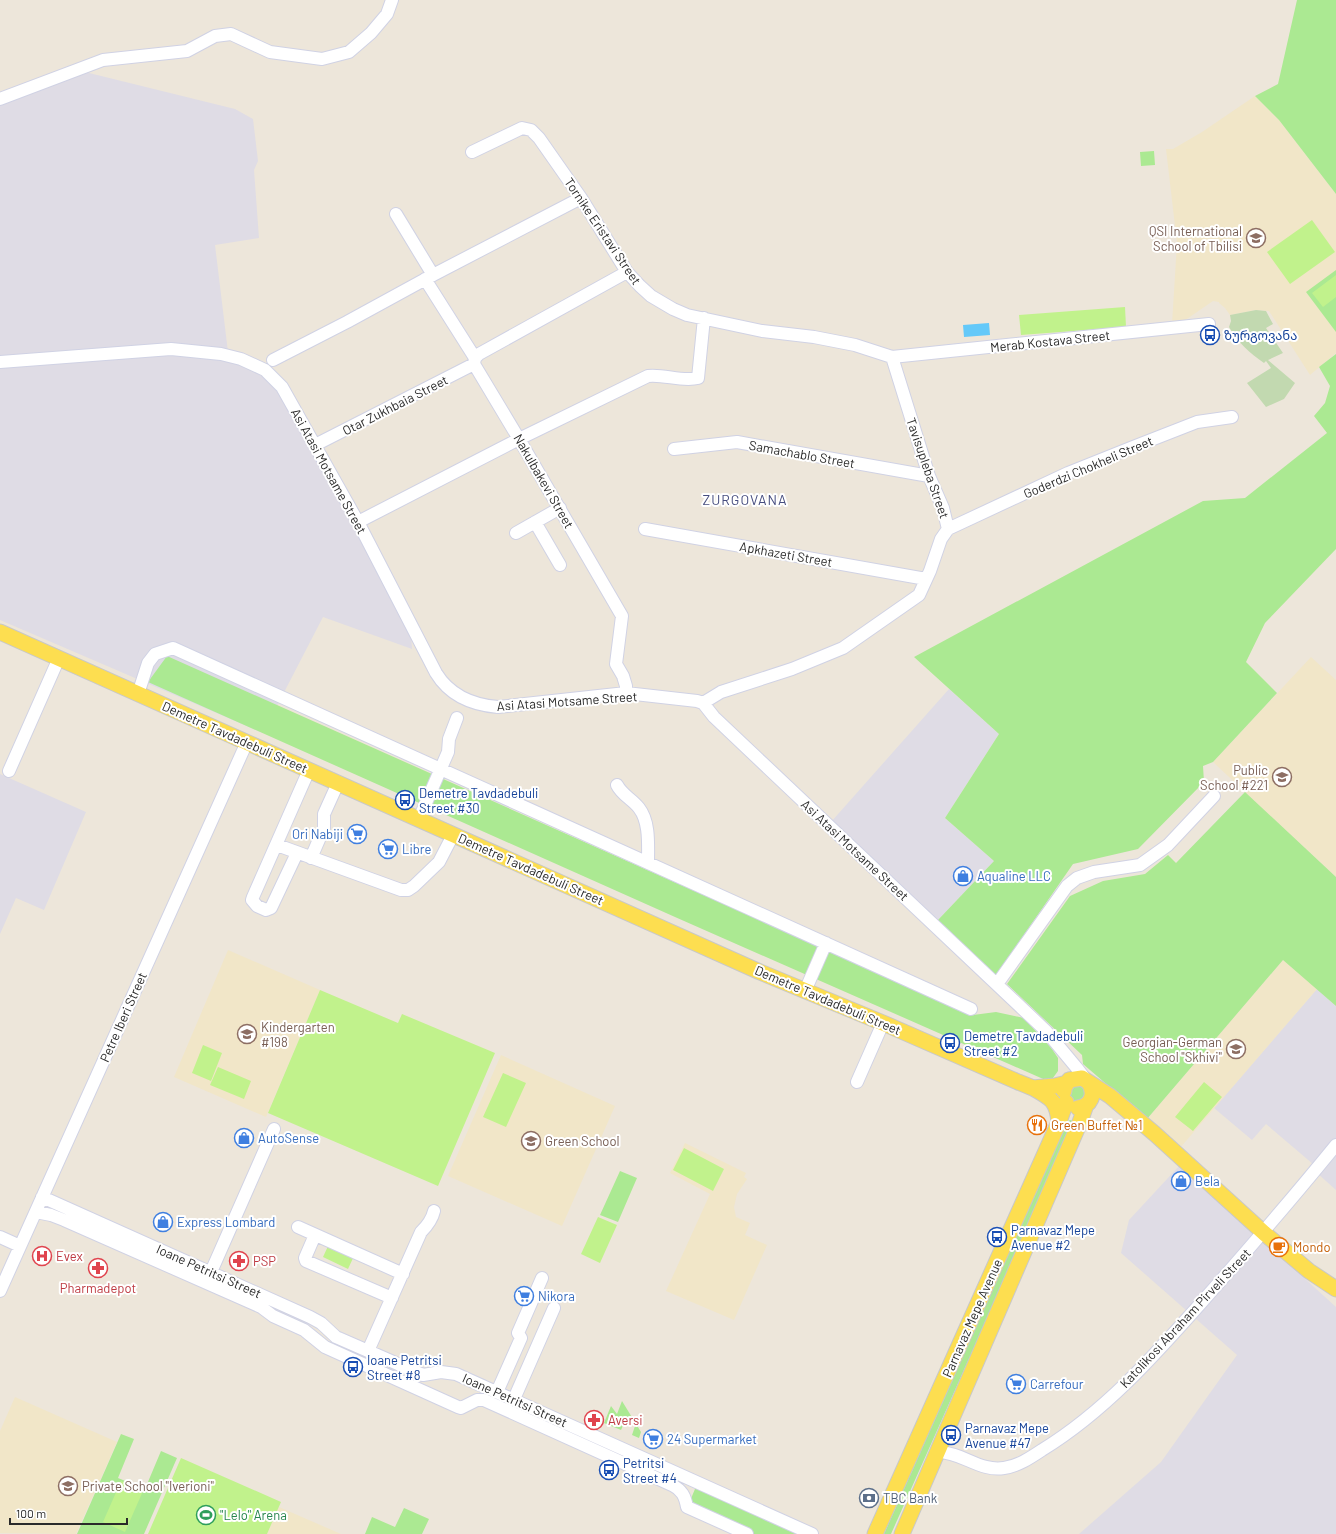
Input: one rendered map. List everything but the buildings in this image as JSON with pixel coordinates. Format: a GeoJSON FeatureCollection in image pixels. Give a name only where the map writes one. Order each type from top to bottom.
{"type":"FeatureCollection","features":[{"type":"Feature","properties":{"kind":"main road","name":"Demetre Tavdadebuli Street"},"geometry":{"type":"LineString","coordinates":[[0,632],[453,835],[805,990],[1033,1088],[1055,1086],[1068,1081]]}},
{"type":"Feature","properties":{"kind":"main road"},"geometry":{"type":"LineString","coordinates":[[1110,1096],[1078,1108],[1070,1105],[1066,1101],[1063,1094],[1064,1088],[1068,1081],[1077,1078],[1087,1081],[1110,1096],[1155,1134],[1264,1233],[1309,1271],[1336,1289]]}},
{"type":"Feature","properties":{"kind":"main road"},"geometry":{"type":"LineString","coordinates":[[1087,1081],[1093,1091],[1088,1103]]}},
{"type":"Feature","properties":{"kind":"main road"},"geometry":{"type":"LineString","coordinates":[[1033,1088],[1050,1097],[1066,1101]]}},
{"type":"Feature","properties":{"kind":"main road"},"geometry":{"type":"LineString","coordinates":[[1050,1097],[1056,1107],[1059,1122]]}},
{"type":"Feature","properties":{"kind":"main road","name":"Parnavaz Mepe Avenue"},"geometry":{"type":"LineString","coordinates":[[875,1534],[1059,1122],[1066,1101]]}},
{"type":"Feature","properties":{"kind":"main road","name":"Parnavaz Mepe Avenue"},"geometry":{"type":"LineString","coordinates":[[902,1534],[1088,1103]]}},
{"type":"Feature","properties":{"kind":"main road"},"geometry":{"type":"LineString","coordinates":[[1309,1271],[1336,1278]]}},
{"type":"Feature","properties":{"kind":"main road"},"geometry":{"type":"LineString","coordinates":[[1309,1271],[1319,1284],[1336,1301]]}},
{"type":"Feature","properties":{"kind":"street"},"geometry":{"type":"LineString","coordinates":[[0,99],[103,60],[187,52],[216,36],[231,34],[270,52],[322,59],[349,52],[370,33],[387,14],[392,0]]}},
{"type":"Feature","properties":{"kind":"street","name":"Tornike Eristavi Street"},"geometry":{"type":"LineString","coordinates":[[472,152],[522,128],[531,130],[539,138],[581,198],[627,272],[651,296],[680,312],[687,315],[762,331],[814,337],[855,345],[892,357]]}},
{"type":"Feature","properties":{"kind":"street"},"geometry":{"type":"LineString","coordinates":[[273,360],[581,198]]}},
{"type":"Feature","properties":{"kind":"street","name":"Nakulbakevi Street"},"geometry":{"type":"LineString","coordinates":[[396,214],[475,361],[622,616],[616,664],[623,676],[626,686],[626,694]]}},
{"type":"Feature","properties":{"kind":"street","name":"Otar Zukhbaia Street"},"geometry":{"type":"LineString","coordinates":[[315,445],[475,361],[479,354],[627,272]]}},
{"type":"Feature","properties":{"kind":"street"},"geometry":{"type":"LineString","coordinates":[[358,522],[519,439],[648,376],[684,379],[698,378],[704,318]]}},
{"type":"Feature","properties":{"kind":"street","name":"Merab Kostava Street"},"geometry":{"type":"LineString","coordinates":[[892,357],[1209,324]]}},
{"type":"Feature","properties":{"kind":"street","name":"Asi Atasi Motsame Street"},"geometry":{"type":"LineString","coordinates":[[0,362],[172,349],[221,354],[241,359],[265,370],[282,387],[358,522],[436,673],[453,692],[469,702],[484,706],[498,707],[626,694],[691,699],[703,703],[714,717],[1046,1031],[1087,1081]]}},
{"type":"Feature","properties":{"kind":"street","name":"Tavisupleba Street"},"geometry":{"type":"LineString","coordinates":[[703,703],[721,692],[792,669],[843,648],[919,595],[930,571],[941,539],[948,529],[943,508],[929,476],[892,357]]}},
{"type":"Feature","properties":{"kind":"street","name":"Goderdzi Chokheli Street"},"geometry":{"type":"LineString","coordinates":[[948,529],[1068,474],[1140,444],[1197,422],[1232,417]]}},
{"type":"Feature","properties":{"kind":"street","name":"Samachablo Street"},"geometry":{"type":"LineString","coordinates":[[674,449],[737,442],[929,476]]}},
{"type":"Feature","properties":{"kind":"street"},"geometry":{"type":"LineString","coordinates":[[516,533],[560,508]]}},
{"type":"Feature","properties":{"kind":"street"},"geometry":{"type":"LineString","coordinates":[[535,522],[560,565]]}},
{"type":"Feature","properties":{"kind":"street","name":"Apkhazeti Street"},"geometry":{"type":"LineString","coordinates":[[645,529],[926,579]]}},
{"type":"Feature","properties":{"kind":"street"},"geometry":{"type":"LineString","coordinates":[[138,694],[148,663],[155,654],[173,648],[971,1009]]}},
{"type":"Feature","properties":{"kind":"street"},"geometry":{"type":"LineString","coordinates":[[9,771],[59,658]]}},
{"type":"Feature","properties":{"kind":"street"},"geometry":{"type":"LineString","coordinates":[[419,819],[450,748],[449,739],[457,718]]}},
{"type":"Feature","properties":{"kind":"street","name":"Petre Iberi Street"},"geometry":{"type":"LineString","coordinates":[[0,1291],[247,742]]}},
{"type":"Feature","properties":{"kind":"street"},"geometry":{"type":"LineString","coordinates":[[297,853],[270,910],[266,910],[255,904],[252,900],[253,897],[309,770]]}},
{"type":"Feature","properties":{"kind":"street"},"geometry":{"type":"LineString","coordinates":[[311,858],[324,828],[324,814],[338,783]]}},
{"type":"Feature","properties":{"kind":"street"},"geometry":{"type":"LineString","coordinates":[[617,785],[620,791],[638,808],[644,816],[648,835],[648,862]]}},
{"type":"Feature","properties":{"kind":"street"},"geometry":{"type":"LineString","coordinates":[[997,984],[1066,886],[1077,878],[1094,872],[1140,865],[1168,845],[1214,796]]}},
{"type":"Feature","properties":{"kind":"street"},"geometry":{"type":"LineString","coordinates":[[277,845],[401,890],[408,890],[439,862],[453,835]]}},
{"type":"Feature","properties":{"kind":"street"},"geometry":{"type":"LineString","coordinates":[[805,990],[826,943]]}},
{"type":"Feature","properties":{"kind":"street"},"geometry":{"type":"LineString","coordinates":[[857,1082],[883,1023]]}},
{"type":"Feature","properties":{"kind":"street"},"geometry":{"type":"LineString","coordinates":[[1065,1054],[1068,1081]]}},
{"type":"Feature","properties":{"kind":"street"},"geometry":{"type":"LineString","coordinates":[[211,1272],[274,1129]]}},
{"type":"Feature","properties":{"kind":"street","name":"Katolikosi Abraham Pirveli Street"},"geometry":{"type":"LineString","coordinates":[[938,1452],[949,1452],[990,1469],[1005,1468],[1020,1464],[1065,1436],[1130,1381],[1158,1352],[1264,1233],[1336,1145]]}},
{"type":"Feature","properties":{"kind":"street","name":"Ioane Petritsi Street"},"geometry":{"type":"LineString","coordinates":[[42,1197],[192,1270],[264,1302],[280,1303],[315,1320],[336,1337],[423,1375],[441,1372],[456,1374],[478,1383],[812,1534]]}},
{"type":"Feature","properties":{"kind":"street"},"geometry":{"type":"LineString","coordinates":[[368,1351],[421,1232],[427,1226],[434,1211]]}},
{"type":"Feature","properties":{"kind":"street","name":"Ioane Petritsi Street"},"geometry":{"type":"LineString","coordinates":[[36,1212],[51,1215],[192,1270],[211,1272],[264,1302],[273,1316],[304,1330],[325,1347],[458,1407],[461,1408],[477,1400],[484,1400],[681,1489],[686,1498],[687,1507],[747,1534]]}},
{"type":"Feature","properties":{"kind":"street"},"geometry":{"type":"LineString","coordinates":[[298,1228],[402,1274]]}},
{"type":"Feature","properties":{"kind":"street"},"geometry":{"type":"LineString","coordinates":[[315,1235],[304,1258],[306,1261],[392,1298]]}},
{"type":"Feature","properties":{"kind":"street"},"geometry":{"type":"LineString","coordinates":[[0,1237],[20,1246]]}},
{"type":"Feature","properties":{"kind":"street"},"geometry":{"type":"LineString","coordinates":[[484,1400],[493,1390],[521,1338],[518,1333],[542,1278]]}},
{"type":"Feature","properties":{"kind":"street"},"geometry":{"type":"LineString","coordinates":[[273,1316],[272,1311],[275,1304],[280,1303]]}},
{"type":"Feature","properties":{"kind":"street"},"geometry":{"type":"LineString","coordinates":[[514,1400],[554,1308]]}},
{"type":"Feature","properties":{"kind":"street"},"geometry":{"type":"LineString","coordinates":[[304,1330],[310,1330],[315,1320]]}},
{"type":"Feature","properties":{"kind":"street"},"geometry":{"type":"LineString","coordinates":[[314,1338],[315,1320]]}},
{"type":"Feature","properties":{"kind":"street"},"geometry":{"type":"LineString","coordinates":[[468,1405],[478,1383]]}},
{"type":"Feature","properties":{"kind":"street"},"geometry":{"type":"LineString","coordinates":[[556,1432],[561,1421]]}},
{"type":"Feature","properties":{"kind":"street"},"geometry":{"type":"LineString","coordinates":[[686,1498],[690,1487],[699,1483]]}},
{"type":"Feature","properties":{"kind":"shaded area"},"geometry":{"type":"Polygon","coordinates":[[[85,72],[235,109],[253,119],[258,161],[254,170],[259,238],[215,245],[228,352],[0,357],[0,102],[85,72]]]}},
{"type":"Feature","properties":{"kind":"shaded area","name":"QSI International School of Tbilisi"},"geometry":{"type":"Polygon","coordinates":[[[1255,96],[1279,120],[1336,194],[1336,353],[1310,375],[1269,311],[1256,310],[1230,315],[1219,302],[1213,301],[1181,323],[1172,324],[1177,243],[1166,149],[1173,149],[1202,132],[1255,96]]]}},
{"type":"Feature","properties":{"kind":"shaded area"},"geometry":{"type":"Polygon","coordinates":[[[172,354],[213,358],[250,368],[277,387],[411,634],[412,649],[323,617],[263,733],[0,620],[0,367],[172,354]]]}},
{"type":"Feature","properties":{"kind":"shaded area","name":"Public School #221"},"geometry":{"type":"Polygon","coordinates":[[[1311,657],[1336,680],[1336,877],[1213,762],[1311,657]]]}},
{"type":"Feature","properties":{"kind":"shaded area"},"geometry":{"type":"Polygon","coordinates":[[[949,689],[999,734],[945,818],[994,861],[938,920],[831,822],[949,689]]]}},
{"type":"Feature","properties":{"kind":"shaded area"},"geometry":{"type":"Polygon","coordinates":[[[0,774],[86,812],[44,910],[16,898],[0,934],[0,774]]]}},
{"type":"Feature","properties":{"kind":"shaded area","name":"Kindergarten #198"},"geometry":{"type":"Polygon","coordinates":[[[228,950],[320,990],[266,1117],[174,1077],[228,950]]]}},
{"type":"Feature","properties":{"kind":"shaded area","name":"Georgian-German School \"Skhivi\""},"geometry":{"type":"Polygon","coordinates":[[[1283,960],[1317,989],[1180,1148],[1147,1119],[1283,960]]]}},
{"type":"Feature","properties":{"kind":"shaded area"},"geometry":{"type":"Polygon","coordinates":[[[1317,989],[1336,1006],[1336,1190],[1317,1173],[1320,1170],[1266,1124],[1252,1140],[1214,1108],[1317,989]]]}},
{"type":"Feature","properties":{"kind":"shaded area","name":"Green School"},"geometry":{"type":"Polygon","coordinates":[[[501,1055],[615,1106],[562,1226],[448,1176],[501,1055]]]}},
{"type":"Feature","properties":{"kind":"shaded area"},"geometry":{"type":"Polygon","coordinates":[[[685,1143],[746,1173],[744,1177],[747,1179],[737,1194],[734,1207],[736,1217],[750,1223],[745,1235],[767,1245],[734,1320],[666,1291],[710,1194],[670,1173],[685,1143]]]}},
{"type":"Feature","properties":{"kind":"shaded area"},"geometry":{"type":"Polygon","coordinates":[[[1180,1165],[1336,1307],[1336,1534],[1079,1534],[1161,1462],[1237,1355],[1121,1253],[1129,1220],[1180,1165]]]}},
{"type":"Feature","properties":{"kind":"shaded area"},"geometry":{"type":"Polygon","coordinates":[[[15,1397],[117,1442],[76,1534],[0,1533],[0,1431],[15,1397]]]}},
{"type":"Feature","properties":{"kind":"shaded area"},"geometry":{"type":"Polygon","coordinates":[[[279,1507],[341,1534],[267,1534],[279,1507]]]}},
{"type":"Feature","properties":{"kind":"green space"},"geometry":{"type":"Polygon","coordinates":[[[1297,0],[1336,0],[1336,194],[1279,120],[1255,96],[1278,84],[1297,0]]]}},
{"type":"Feature","properties":{"kind":"green space"},"geometry":{"type":"Polygon","coordinates":[[[1154,151],[1155,165],[1141,166],[1140,152],[1154,151]]]}},
{"type":"Feature","properties":{"kind":"green space"},"geometry":{"type":"Polygon","coordinates":[[[1312,220],[1335,252],[1290,284],[1267,252],[1312,220]]]}},
{"type":"Feature","properties":{"kind":"green space"},"geometry":{"type":"Polygon","coordinates":[[[1336,270],[1336,332],[1306,292],[1336,270]]]}},
{"type":"Feature","properties":{"kind":"green space"},"geometry":{"type":"Polygon","coordinates":[[[1336,275],[1336,297],[1323,307],[1312,293],[1336,275]]]}},
{"type":"Feature","properties":{"kind":"green space"},"geometry":{"type":"Polygon","coordinates":[[[1125,307],[1126,327],[1021,335],[1019,315],[1125,307]]]}},
{"type":"Feature","properties":{"kind":"green space"},"geometry":{"type":"Polygon","coordinates":[[[1256,310],[1266,311],[1273,324],[1266,328],[1283,353],[1268,360],[1295,383],[1284,399],[1266,407],[1247,383],[1271,368],[1266,361],[1264,363],[1245,347],[1236,338],[1229,327],[1231,321],[1230,315],[1256,310]]]}},
{"type":"Feature","properties":{"kind":"green space"},"geometry":{"type":"Polygon","coordinates":[[[1336,354],[1336,549],[1265,623],[1246,662],[1277,693],[1213,762],[1203,766],[1204,782],[1138,849],[1073,864],[996,975],[938,920],[994,861],[945,818],[999,734],[914,657],[1203,501],[1245,498],[1327,433],[1314,416],[1325,403],[1330,386],[1319,367],[1336,354]]]}},
{"type":"Feature","properties":{"kind":"green space"},"geometry":{"type":"Polygon","coordinates":[[[167,656],[973,1015],[996,1012],[1024,1018],[1052,1049],[1058,1058],[1058,1071],[1050,1082],[148,682],[167,656]]]}},
{"type":"Feature","properties":{"kind":"green space"},"geometry":{"type":"Polygon","coordinates":[[[1245,792],[1336,877],[1336,1006],[1283,960],[1147,1119],[1083,1064],[1082,1055],[1007,984],[1070,896],[1103,881],[1145,874],[1168,855],[1176,863],[1245,792]]]}},
{"type":"Feature","properties":{"kind":"green space"},"geometry":{"type":"Polygon","coordinates":[[[320,990],[398,1023],[402,1014],[495,1053],[438,1186],[268,1113],[320,990]]]}},
{"type":"Feature","properties":{"kind":"green space"},"geometry":{"type":"Polygon","coordinates":[[[203,1045],[222,1053],[211,1081],[192,1073],[203,1045]]]}},
{"type":"Feature","properties":{"kind":"green space"},"geometry":{"type":"Polygon","coordinates":[[[218,1067],[251,1081],[244,1099],[210,1085],[218,1067]]]}},
{"type":"Feature","properties":{"kind":"green space"},"geometry":{"type":"Polygon","coordinates":[[[503,1073],[526,1083],[506,1127],[483,1117],[503,1073]]]}},
{"type":"Feature","properties":{"kind":"green space"},"geometry":{"type":"Polygon","coordinates":[[[1204,1082],[1222,1097],[1193,1131],[1175,1117],[1204,1082]]]}},
{"type":"Feature","properties":{"kind":"green space"},"geometry":{"type":"Polygon","coordinates":[[[1078,1086],[1084,1088],[1086,1094],[1084,1100],[1078,1102],[1072,1100],[1070,1094],[1072,1088],[1078,1086]]]}},
{"type":"Feature","properties":{"kind":"green space"},"geometry":{"type":"Polygon","coordinates":[[[1070,1120],[1073,1121],[1073,1125],[891,1534],[884,1534],[1067,1122],[1070,1120]]]}},
{"type":"Feature","properties":{"kind":"green space"},"geometry":{"type":"Polygon","coordinates":[[[684,1148],[724,1169],[713,1191],[673,1170],[684,1148]]]}},
{"type":"Feature","properties":{"kind":"green space"},"geometry":{"type":"Polygon","coordinates":[[[620,1171],[637,1178],[618,1222],[600,1215],[620,1171]]]}},
{"type":"Feature","properties":{"kind":"green space"},"geometry":{"type":"Polygon","coordinates":[[[598,1217],[617,1225],[600,1263],[581,1254],[598,1217]]]}},
{"type":"Feature","properties":{"kind":"green space"},"geometry":{"type":"Polygon","coordinates":[[[329,1244],[354,1256],[348,1269],[323,1257],[329,1244]]]}},
{"type":"Feature","properties":{"kind":"green space"},"geometry":{"type":"Polygon","coordinates":[[[622,1401],[641,1432],[639,1438],[632,1435],[635,1426],[633,1421],[626,1419],[621,1430],[604,1423],[611,1406],[617,1414],[622,1401]]]}},
{"type":"Feature","properties":{"kind":"green space"},"geometry":{"type":"Polygon","coordinates":[[[121,1434],[134,1439],[118,1478],[145,1489],[161,1451],[177,1458],[144,1534],[77,1534],[121,1434]]]}},
{"type":"Feature","properties":{"kind":"green space","name":"\"Lelo\" Arena"},"geometry":{"type":"Polygon","coordinates":[[[181,1458],[281,1502],[267,1534],[148,1534],[181,1458]]]}},
{"type":"Feature","properties":{"kind":"green space"},"geometry":{"type":"Polygon","coordinates":[[[121,1481],[143,1491],[125,1532],[103,1522],[121,1481]]]}},
{"type":"Feature","properties":{"kind":"green space"},"geometry":{"type":"Polygon","coordinates":[[[698,1488],[805,1534],[754,1534],[693,1507],[690,1501],[695,1489],[698,1488]]]}},
{"type":"Feature","properties":{"kind":"green space"},"geometry":{"type":"Polygon","coordinates":[[[404,1508],[429,1519],[422,1534],[365,1534],[372,1517],[395,1527],[404,1508]]]}},
{"type":"Feature","properties":{"kind":"water"},"geometry":{"type":"Polygon","coordinates":[[[989,323],[990,335],[964,337],[963,325],[989,323]]]}},
{"type":"Feature","properties":{"kind":"place","name":"QSI International School of Tbilisi"},"geometry":{"type":"Point","coordinates":[1256,238]}},
{"type":"Feature","properties":{"kind":"place","name":"ზურგოვანა"},"geometry":{"type":"Point","coordinates":[1210,335]}},
{"type":"Feature","properties":{"kind":"place","name":"Public School #221"},"geometry":{"type":"Point","coordinates":[1282,777]}},
{"type":"Feature","properties":{"kind":"place","name":"Demetre Tavdadebuli Street #30"},"geometry":{"type":"Point","coordinates":[405,800]}},
{"type":"Feature","properties":{"kind":"place","name":"Ori Nabiji"},"geometry":{"type":"Point","coordinates":[357,834]}},
{"type":"Feature","properties":{"kind":"place","name":"Libre"},"geometry":{"type":"Point","coordinates":[388,849]}},
{"type":"Feature","properties":{"kind":"place","name":"Aqualine LLC"},"geometry":{"type":"Point","coordinates":[963,876]}},
{"type":"Feature","properties":{"kind":"place","name":"Kindergarten #198"},"geometry":{"type":"Point","coordinates":[247,1034]}},
{"type":"Feature","properties":{"kind":"place","name":"Demetre Tavdadebuli Street #2"},"geometry":{"type":"Point","coordinates":[950,1043]}},
{"type":"Feature","properties":{"kind":"place","name":"Georgian-German School \"Skhivi\""},"geometry":{"type":"Point","coordinates":[1236,1049]}},
{"type":"Feature","properties":{"kind":"place","name":"Green Buffet №1"},"geometry":{"type":"Point","coordinates":[1037,1125]}},
{"type":"Feature","properties":{"kind":"place","name":"AutoSense"},"geometry":{"type":"Point","coordinates":[244,1138]}},
{"type":"Feature","properties":{"kind":"place","name":"Green School"},"geometry":{"type":"Point","coordinates":[531,1141]}},
{"type":"Feature","properties":{"kind":"place","name":"Bela"},"geometry":{"type":"Point","coordinates":[1181,1181]}},
{"type":"Feature","properties":{"kind":"place","name":"Express Lombard"},"geometry":{"type":"Point","coordinates":[163,1222]}},
{"type":"Feature","properties":{"kind":"place","name":"Parnavaz Mepe Avenue #2"},"geometry":{"type":"Point","coordinates":[997,1237]}},
{"type":"Feature","properties":{"kind":"place","name":"Mondo"},"geometry":{"type":"Point","coordinates":[1279,1247]}},
{"type":"Feature","properties":{"kind":"place","name":"Evex"},"geometry":{"type":"Point","coordinates":[42,1256]}},
{"type":"Feature","properties":{"kind":"place","name":"PSP"},"geometry":{"type":"Point","coordinates":[239,1261]}},
{"type":"Feature","properties":{"kind":"place","name":"Pharmadepot"},"geometry":{"type":"Point","coordinates":[98,1268]}},
{"type":"Feature","properties":{"kind":"place","name":"Nikora"},"geometry":{"type":"Point","coordinates":[524,1296]}},
{"type":"Feature","properties":{"kind":"place","name":"Ioane Petritsi Street #8"},"geometry":{"type":"Point","coordinates":[353,1367]}},
{"type":"Feature","properties":{"kind":"place","name":"Carrefour"},"geometry":{"type":"Point","coordinates":[1016,1384]}},
{"type":"Feature","properties":{"kind":"place","name":"Aversi"},"geometry":{"type":"Point","coordinates":[594,1420]}},
{"type":"Feature","properties":{"kind":"place","name":"Parnavaz Mepe Avenue #47"},"geometry":{"type":"Point","coordinates":[951,1435]}},
{"type":"Feature","properties":{"kind":"place","name":"24 Supermarket"},"geometry":{"type":"Point","coordinates":[653,1439]}},
{"type":"Feature","properties":{"kind":"place","name":"Petritsi Street #4"},"geometry":{"type":"Point","coordinates":[609,1470]}},
{"type":"Feature","properties":{"kind":"place","name":"Private School \"Iverioni\""},"geometry":{"type":"Point","coordinates":[68,1486]}},
{"type":"Feature","properties":{"kind":"place","name":"TBC Bank"},"geometry":{"type":"Point","coordinates":[869,1498]}},
{"type":"Feature","properties":{"kind":"place","name":"\"Lelo\" Arena"},"geometry":{"type":"Point","coordinates":[206,1515]}},
{"type":"Feature","properties":{"kind":"district","name":"ZURGOVANA"},"geometry":{"type":"Point","coordinates":[745,500]}}]}
